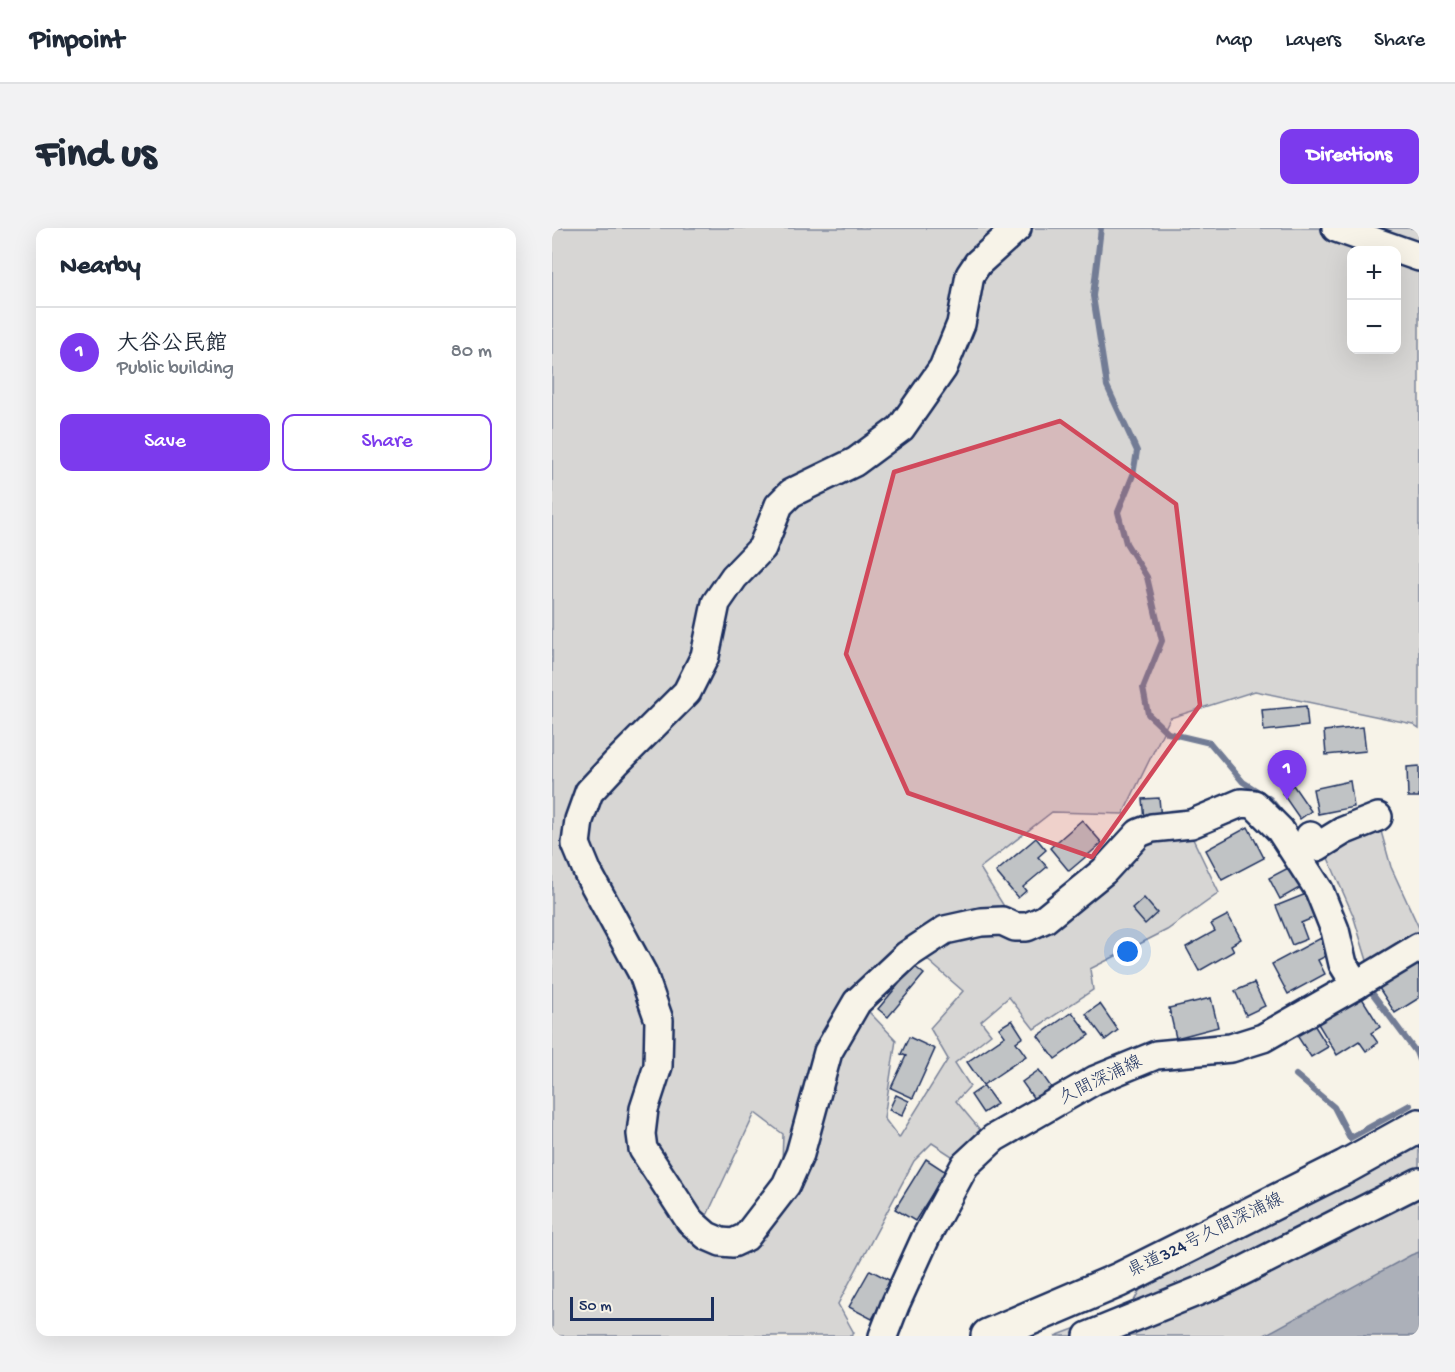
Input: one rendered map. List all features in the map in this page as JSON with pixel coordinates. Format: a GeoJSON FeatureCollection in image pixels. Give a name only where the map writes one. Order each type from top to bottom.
{"type":"FeatureCollection","features":[{"type":"Feature","properties":{"kind":"main road","name":"県道324号久間深浦線"},"geometry":{"type":"LineString","coordinates":[[988,1336],[1119,1280],[1346,1167],[1419,1126]]}},
{"type":"Feature","properties":{"kind":"street"},"geometry":{"type":"LineString","coordinates":[[1017,228],[978,263],[970,275],[961,324],[943,368],[901,428],[855,462],[791,493],[779,505],[762,548],[734,577],[716,603],[705,656],[687,692],[589,792],[579,820],[576,844],[588,873],[643,974],[659,1020],[658,1066],[644,1109],[642,1149],[690,1221],[707,1236],[720,1242],[733,1243],[746,1237],[786,1185],[801,1154],[828,1052],[857,1002],[907,955],[945,930],[981,922],[1002,921],[1015,927],[1027,927],[1045,919],[1104,871],[1139,833],[1152,828],[1191,824],[1241,803],[1254,804],[1280,830],[1319,890],[1335,930],[1343,964],[1356,985]]}},
{"type":"Feature","properties":{"kind":"street"},"geometry":{"type":"LineString","coordinates":[[1336,228],[1419,257]]}},
{"type":"Feature","properties":{"kind":"street"},"geometry":{"type":"LineString","coordinates":[[1311,836],[1317,847],[1343,831],[1378,817]]}},
{"type":"Feature","properties":{"kind":"street","name":"久間深浦線"},"geometry":{"type":"LineString","coordinates":[[883,1336],[926,1237],[965,1165],[993,1138],[1095,1080],[1156,1055],[1231,1048],[1263,1038],[1419,947]]}},
{"type":"Feature","properties":{"kind":"street"},"geometry":{"type":"LineString","coordinates":[[1088,1336],[1221,1282],[1419,1182]]}},
{"type":"Feature","properties":{"kind":"highlighted area"},"geometry":{"type":"Polygon","coordinates":[[[1060,421],[1176,504],[1200,705],[1092,857],[908,793],[846,654],[894,472],[1060,421]]]}},
{"type":"Feature","properties":{"kind":"shaded area"},"geometry":{"type":"Polygon","coordinates":[[[552,228],[1419,228],[1419,728],[1413,724],[1255,691],[1170,718],[1123,814],[1052,812],[980,868],[1020,932],[1144,839],[1191,835],[1219,893],[1167,930],[1090,969],[1093,990],[1034,1029],[1009,997],[981,1021],[991,1034],[955,1063],[970,1086],[956,1101],[981,1131],[958,1160],[932,1143],[914,1161],[838,1304],[854,1333],[851,1336],[552,1336],[552,228]],[[907,942],[849,991],[896,1040],[884,1118],[899,1138],[948,1059],[930,1028],[963,991],[907,942]],[[755,1113],[702,1226],[745,1245],[782,1163],[783,1134],[755,1113]]]}},
{"type":"Feature","properties":{"kind":"shaded area"},"geometry":{"type":"Polygon","coordinates":[[[1379,824],[1391,867],[1419,928],[1419,935],[1369,967],[1353,915],[1324,849],[1379,824]]]}},
{"type":"Feature","properties":{"kind":"shaded area"},"geometry":{"type":"Polygon","coordinates":[[[1419,1146],[1419,1272],[1324,1336],[1055,1336],[1130,1308],[1143,1284],[1361,1178],[1419,1146]]]}},
{"type":"Feature","properties":{"kind":"shaded area"},"geometry":{"type":"Polygon","coordinates":[[[1419,1252],[1419,1336],[1263,1336],[1411,1255],[1419,1252]]]}},
{"type":"Feature","properties":{"kind":"building"},"geometry":{"type":"Polygon","coordinates":[[[1306,706],[1308,726],[1264,731],[1262,710],[1306,706]]]}},
{"type":"Feature","properties":{"kind":"building"},"geometry":{"type":"Polygon","coordinates":[[[1363,727],[1366,751],[1326,755],[1324,731],[1363,727]]]}},
{"type":"Feature","properties":{"kind":"building"},"geometry":{"type":"Polygon","coordinates":[[[1419,766],[1419,797],[1408,797],[1407,767],[1419,766]]]}},
{"type":"Feature","properties":{"kind":"building"},"geometry":{"type":"Polygon","coordinates":[[[1350,781],[1354,807],[1318,814],[1313,789],[1350,781]]]}},
{"type":"Feature","properties":{"kind":"building"},"geometry":{"type":"Polygon","coordinates":[[[1293,785],[1311,811],[1300,819],[1282,793],[1293,785]]]}},
{"type":"Feature","properties":{"kind":"building"},"geometry":{"type":"Polygon","coordinates":[[[1159,798],[1161,819],[1144,820],[1142,799],[1159,798]]]}},
{"type":"Feature","properties":{"kind":"building"},"geometry":{"type":"Polygon","coordinates":[[[1082,820],[1102,843],[1069,871],[1050,848],[1082,820]]]}},
{"type":"Feature","properties":{"kind":"building"},"geometry":{"type":"Polygon","coordinates":[[[1248,827],[1264,858],[1222,880],[1206,850],[1248,827]]]}},
{"type":"Feature","properties":{"kind":"building"},"geometry":{"type":"Polygon","coordinates":[[[1036,838],[1046,850],[1038,857],[1047,867],[1023,887],[1026,891],[1018,898],[996,872],[1036,838]]]}},
{"type":"Feature","properties":{"kind":"building"},"geometry":{"type":"Polygon","coordinates":[[[1292,866],[1303,886],[1280,899],[1269,878],[1292,866]]]}},
{"type":"Feature","properties":{"kind":"building"},"geometry":{"type":"Polygon","coordinates":[[[1306,894],[1315,917],[1301,923],[1307,939],[1292,945],[1276,906],[1306,894]]]}},
{"type":"Feature","properties":{"kind":"building"},"geometry":{"type":"Polygon","coordinates":[[[1144,898],[1157,913],[1145,924],[1132,909],[1144,898]]]}},
{"type":"Feature","properties":{"kind":"building"},"geometry":{"type":"Polygon","coordinates":[[[1228,915],[1241,939],[1231,945],[1234,951],[1199,971],[1186,947],[1215,931],[1211,924],[1228,915]]]}},
{"type":"Feature","properties":{"kind":"building"},"geometry":{"type":"Polygon","coordinates":[[[1323,937],[1332,953],[1318,960],[1325,974],[1288,994],[1272,964],[1323,937]]]}},
{"type":"Feature","properties":{"kind":"building"},"geometry":{"type":"Polygon","coordinates":[[[1416,961],[1419,965],[1419,998],[1395,1013],[1377,985],[1416,961]]]}},
{"type":"Feature","properties":{"kind":"building"},"geometry":{"type":"Polygon","coordinates":[[[914,966],[924,974],[888,1017],[878,1009],[914,966]]]}},
{"type":"Feature","properties":{"kind":"building"},"geometry":{"type":"Polygon","coordinates":[[[1254,983],[1265,1006],[1246,1015],[1235,991],[1254,983]]]}},
{"type":"Feature","properties":{"kind":"building"},"geometry":{"type":"Polygon","coordinates":[[[1360,995],[1380,1027],[1371,1033],[1378,1043],[1366,1051],[1359,1041],[1337,1055],[1317,1022],[1360,995]]]}},
{"type":"Feature","properties":{"kind":"building"},"geometry":{"type":"Polygon","coordinates":[[[1211,998],[1218,1027],[1176,1038],[1169,1008],[1211,998]]]}},
{"type":"Feature","properties":{"kind":"building"},"geometry":{"type":"Polygon","coordinates":[[[1100,1004],[1118,1030],[1105,1040],[1086,1014],[1100,1004]]]}},
{"type":"Feature","properties":{"kind":"building"},"geometry":{"type":"Polygon","coordinates":[[[1072,1012],[1089,1035],[1055,1059],[1038,1036],[1072,1012]]]}},
{"type":"Feature","properties":{"kind":"building"},"geometry":{"type":"Polygon","coordinates":[[[1012,1020],[1023,1037],[1016,1042],[1026,1056],[983,1085],[967,1062],[1005,1036],[999,1028],[1012,1020]]]}},
{"type":"Feature","properties":{"kind":"building"},"geometry":{"type":"Polygon","coordinates":[[[1313,1023],[1328,1047],[1311,1057],[1296,1034],[1313,1023]]]}},
{"type":"Feature","properties":{"kind":"building"},"geometry":{"type":"Polygon","coordinates":[[[909,1037],[935,1049],[913,1098],[891,1088],[906,1056],[901,1054],[909,1037]]]}},
{"type":"Feature","properties":{"kind":"building"},"geometry":{"type":"Polygon","coordinates":[[[1039,1070],[1051,1087],[1034,1099],[1022,1082],[1039,1070]]]}},
{"type":"Feature","properties":{"kind":"building"},"geometry":{"type":"Polygon","coordinates":[[[984,1086],[997,1104],[983,1113],[971,1095],[984,1086]]]}},
{"type":"Feature","properties":{"kind":"building"},"geometry":{"type":"Polygon","coordinates":[[[896,1095],[909,1101],[902,1116],[889,1110],[896,1095]]]}},
{"type":"Feature","properties":{"kind":"building"},"geometry":{"type":"Polygon","coordinates":[[[926,1159],[946,1172],[915,1221],[895,1209],[926,1159]]]}},
{"type":"Feature","properties":{"kind":"building"},"geometry":{"type":"Polygon","coordinates":[[[870,1270],[893,1282],[872,1319],[849,1307],[870,1270]]]}},
{"type":"Feature","properties":{"kind":"waterway"},"geometry":{"type":"LineString","coordinates":[[1101,228],[1093,296],[1107,386],[1137,451],[1133,475],[1118,512],[1126,543],[1147,577],[1162,641],[1143,688],[1148,714],[1168,733],[1210,743],[1243,782],[1270,799],[1282,814]]}},
{"type":"Feature","properties":{"kind":"waterway"},"geometry":{"type":"LineString","coordinates":[[1370,990],[1416,1052],[1419,1060]]}},
{"type":"Feature","properties":{"kind":"waterway"},"geometry":{"type":"LineString","coordinates":[[1296,1075],[1334,1107],[1350,1138],[1410,1105]]}},
{"type":"Feature","properties":{"kind":"place","name":"大谷公民館"},"geometry":{"type":"Point","coordinates":[1287,800]}}]}
